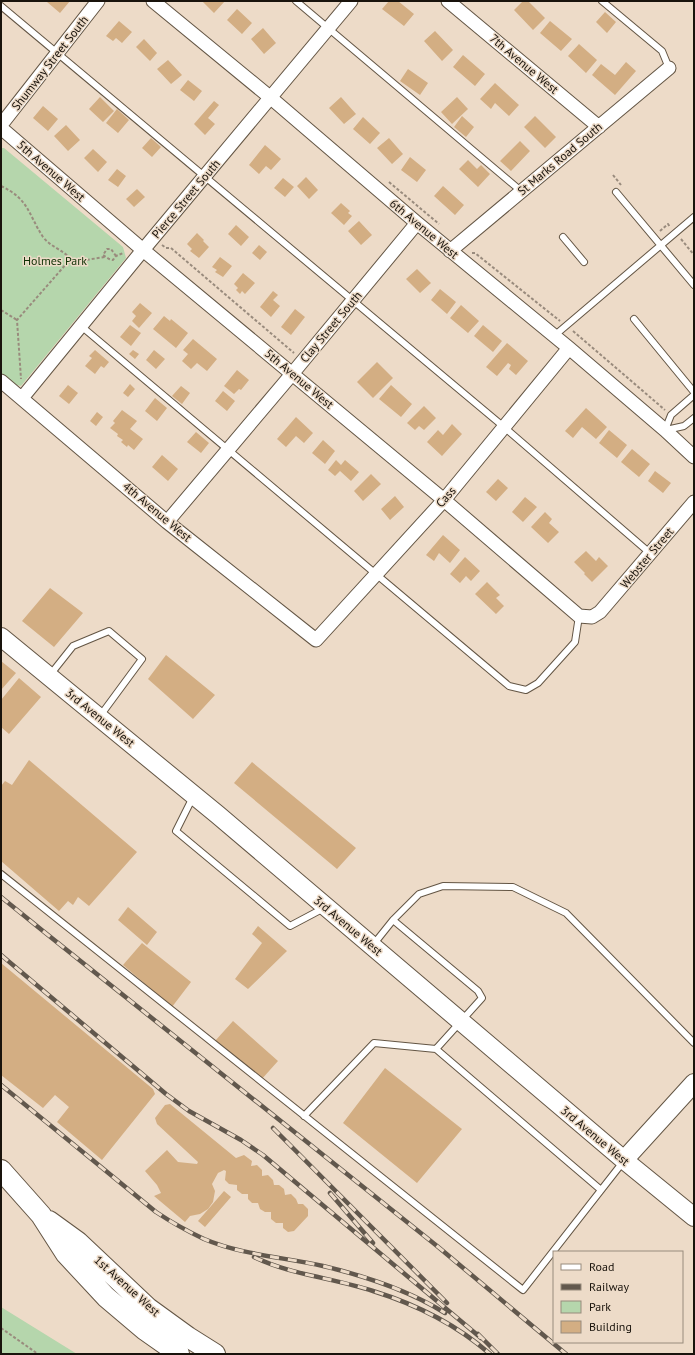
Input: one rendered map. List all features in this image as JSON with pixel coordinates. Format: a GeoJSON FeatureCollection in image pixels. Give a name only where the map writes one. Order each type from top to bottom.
{"type":"FeatureCollection","features":[{"type":"Feature","properties":{"kind":"main road","name":"1st Avenue West"},"geometry":{"type":"LineString","coordinates":[[1,1170],[41,1215],[66,1254],[106,1297],[145,1330],[178,1354]]}},
{"type":"Feature","properties":{"kind":"main road","name":"1st Avenue West"},"geometry":{"type":"LineString","coordinates":[[41,1215],[78,1242],[148,1308],[188,1337],[215,1354]]}},
{"type":"Feature","properties":{"kind":"street","name":"Shumway Street South"},"geometry":{"type":"LineString","coordinates":[[1,125],[98,1]]}},
{"type":"Feature","properties":{"kind":"street","name":"6th Avenue West"},"geometry":{"type":"LineString","coordinates":[[153,1],[271,98],[417,223],[453,247],[554,336],[665,430],[694,457]]}},
{"type":"Feature","properties":{"kind":"street","name":"Pierce Street South"},"geometry":{"type":"LineString","coordinates":[[22,398],[143,250],[351,1]]}},
{"type":"Feature","properties":{"kind":"street","name":"7th Avenue West"},"geometry":{"type":"LineString","coordinates":[[448,1],[599,127]]}},
{"type":"Feature","properties":{"kind":"street","name":"St Marks Road South"},"geometry":{"type":"LineString","coordinates":[[453,247],[669,68]]}},
{"type":"Feature","properties":{"kind":"street","name":"5th Avenue West"},"geometry":{"type":"LineString","coordinates":[[1,128],[143,250],[444,500],[578,616]]}},
{"type":"Feature","properties":{"kind":"street","name":"Clay Street South"},"geometry":{"type":"LineString","coordinates":[[167,522],[417,223]]}},
{"type":"Feature","properties":{"kind":"street","name":"Cass"},"geometry":{"type":"LineString","coordinates":[[316,640],[444,500],[569,348]]}},
{"type":"Feature","properties":{"kind":"street","name":"4th Avenue West"},"geometry":{"type":"LineString","coordinates":[[1,381],[167,522],[316,640]]}},
{"type":"Feature","properties":{"kind":"street","name":"Webster Street"},"geometry":{"type":"LineString","coordinates":[[578,616],[592,617],[600,612],[694,502]]}},
{"type":"Feature","properties":{"kind":"street","name":"3rd Avenue West"},"geometry":{"type":"LineString","coordinates":[[1,637],[194,795],[624,1160],[694,1217]]}},
{"type":"Feature","properties":{"kind":"street"},"geometry":{"type":"LineString","coordinates":[[624,1160],[694,1083]]}},
{"type":"Feature","properties":{"kind":"lane"},"geometry":{"type":"LineString","coordinates":[[296,1],[521,191]]}},
{"type":"Feature","properties":{"kind":"lane"},"geometry":{"type":"LineString","coordinates":[[602,1],[662,51],[669,68]]}},
{"type":"Feature","properties":{"kind":"lane"},"geometry":{"type":"LineString","coordinates":[[1,6],[504,427],[651,554]]}},
{"type":"Feature","properties":{"kind":"lane"},"geometry":{"type":"LineString","coordinates":[[616,192],[694,285]]}},
{"type":"Feature","properties":{"kind":"lane"},"geometry":{"type":"LineString","coordinates":[[554,336],[694,217]]}},
{"type":"Feature","properties":{"kind":"lane"},"geometry":{"type":"LineString","coordinates":[[563,237],[584,262]]}},
{"type":"Feature","properties":{"kind":"lane"},"geometry":{"type":"LineString","coordinates":[[634,319],[694,394],[671,415],[665,430]]}},
{"type":"Feature","properties":{"kind":"lane"},"geometry":{"type":"LineString","coordinates":[[81,326],[509,686],[526,690],[538,683],[575,642],[578,616]]}},
{"type":"Feature","properties":{"kind":"lane"},"geometry":{"type":"LineString","coordinates":[[665,430],[684,426],[694,418]]}},
{"type":"Feature","properties":{"kind":"lane"},"geometry":{"type":"LineString","coordinates":[[50,676],[73,646],[108,631],[120,640],[142,659],[99,717]]}},
{"type":"Feature","properties":{"kind":"lane"},"geometry":{"type":"LineString","coordinates":[[194,795],[176,831],[290,926],[326,907]]}},
{"type":"Feature","properties":{"kind":"lane"},"geometry":{"type":"LineString","coordinates":[[1,874],[523,1290],[553,1252]]}},
{"type":"Feature","properties":{"kind":"lane"},"geometry":{"type":"LineString","coordinates":[[372,946],[393,920],[419,894],[443,886],[514,888],[566,913],[694,1043]]}},
{"type":"Feature","properties":{"kind":"lane"},"geometry":{"type":"LineString","coordinates":[[393,920],[478,992],[482,998],[436,1049]]}},
{"type":"Feature","properties":{"kind":"lane"},"geometry":{"type":"LineString","coordinates":[[304,1116],[374,1043],[436,1049],[601,1190]]}},
{"type":"Feature","properties":{"kind":"lane"},"geometry":{"type":"LineString","coordinates":[[553,1251],[624,1160]]}},
{"type":"Feature","properties":{"kind":"path"},"geometry":{"type":"LineString","coordinates":[[613,175],[622,186]]}},
{"type":"Feature","properties":{"kind":"path"},"geometry":{"type":"LineString","coordinates":[[387,180],[439,224]]}},
{"type":"Feature","properties":{"kind":"path"},"geometry":{"type":"LineString","coordinates":[[1,186],[19,197],[25,203],[43,237],[68,256],[67,263],[17,320],[21,379]]}},
{"type":"Feature","properties":{"kind":"path"},"geometry":{"type":"LineString","coordinates":[[656,225],[660,231],[668,224],[694,255]]}},
{"type":"Feature","properties":{"kind":"path"},"geometry":{"type":"LineString","coordinates":[[453,247],[468,254],[475,253],[566,326],[671,415]]}},
{"type":"Feature","properties":{"kind":"path"},"geometry":{"type":"LineString","coordinates":[[67,263],[105,257]]}},
{"type":"Feature","properties":{"kind":"path"},"geometry":{"type":"LineString","coordinates":[[1,310],[17,320]]}},
{"type":"Feature","properties":{"kind":"path"},"geometry":{"type":"LineString","coordinates":[[1,1328],[38,1354]]}},
{"type":"Feature","properties":{"kind":"green space","name":"Holmes Park"},"geometry":{"type":"Polygon","coordinates":[[[1,148],[4,148],[123,247],[126,258],[21,386],[13,384],[1,374],[1,148]]]}},
{"type":"Feature","properties":{"kind":"green space"},"geometry":{"type":"Polygon","coordinates":[[[1,1307],[77,1354],[1,1354],[1,1307]]]}},
{"type":"Feature","properties":{"kind":"building"},"geometry":{"type":"Polygon","coordinates":[[[70,1],[60,13],[47,2],[70,1]]]}},
{"type":"Feature","properties":{"kind":"building"},"geometry":{"type":"Polygon","coordinates":[[[202,1],[225,1],[214,13],[202,1]]]}},
{"type":"Feature","properties":{"kind":"building"},"geometry":{"type":"Polygon","coordinates":[[[389,1],[398,1],[414,14],[404,26],[382,9],[389,1]]]}},
{"type":"Feature","properties":{"kind":"building"},"geometry":{"type":"Polygon","coordinates":[[[523,1],[528,1],[545,18],[533,30],[514,10],[523,1]]]}},
{"type":"Feature","properties":{"kind":"building"},"geometry":{"type":"Polygon","coordinates":[[[237,9],[252,23],[242,34],[227,20],[237,9]]]}},
{"type":"Feature","properties":{"kind":"building"},"geometry":{"type":"Polygon","coordinates":[[[605,12],[616,22],[607,33],[596,22],[605,12]]]}},
{"type":"Feature","properties":{"kind":"building"},"geometry":{"type":"Polygon","coordinates":[[[119,21],[132,32],[122,43],[116,38],[113,41],[106,36],[119,21]]]}},
{"type":"Feature","properties":{"kind":"building"},"geometry":{"type":"Polygon","coordinates":[[[550,21],[572,39],[561,51],[540,33],[550,21]]]}},
{"type":"Feature","properties":{"kind":"building"},"geometry":{"type":"Polygon","coordinates":[[[263,28],[276,43],[264,54],[251,39],[263,28]]]}},
{"type":"Feature","properties":{"kind":"building"},"geometry":{"type":"Polygon","coordinates":[[[435,31],[453,50],[442,61],[424,41],[435,31]]]}},
{"type":"Feature","properties":{"kind":"building"},"geometry":{"type":"Polygon","coordinates":[[[144,39],[157,53],[150,61],[136,47],[144,39]]]}},
{"type":"Feature","properties":{"kind":"building"},"geometry":{"type":"Polygon","coordinates":[[[579,44],[597,60],[586,73],[568,56],[579,44]]]}},
{"type":"Feature","properties":{"kind":"building"},"geometry":{"type":"Polygon","coordinates":[[[463,55],[485,74],[475,86],[453,67],[463,55]]]}},
{"type":"Feature","properties":{"kind":"building"},"geometry":{"type":"Polygon","coordinates":[[[168,60],[182,75],[171,84],[157,69],[168,60]]]}},
{"type":"Feature","properties":{"kind":"building"},"geometry":{"type":"Polygon","coordinates":[[[626,62],[636,71],[615,95],[592,75],[601,64],[615,75],[626,62]]]}},
{"type":"Feature","properties":{"kind":"building"},"geometry":{"type":"Polygon","coordinates":[[[408,69],[428,83],[420,95],[400,81],[408,69]]]}},
{"type":"Feature","properties":{"kind":"building"},"geometry":{"type":"Polygon","coordinates":[[[188,80],[202,91],[194,101],[180,90],[188,80]]]}},
{"type":"Feature","properties":{"kind":"building"},"geometry":{"type":"Polygon","coordinates":[[[495,83],[519,105],[509,116],[495,103],[491,109],[480,99],[495,83]]]}},
{"type":"Feature","properties":{"kind":"building"},"geometry":{"type":"Polygon","coordinates":[[[100,97],[114,111],[103,122],[89,109],[100,97]]]}},
{"type":"Feature","properties":{"kind":"building"},"geometry":{"type":"Polygon","coordinates":[[[341,97],[356,114],[344,124],[329,108],[341,97]]]}},
{"type":"Feature","properties":{"kind":"building"},"geometry":{"type":"Polygon","coordinates":[[[457,97],[468,109],[452,124],[441,112],[457,97]]]}},
{"type":"Feature","properties":{"kind":"building"},"geometry":{"type":"Polygon","coordinates":[[[214,101],[219,105],[208,118],[215,124],[205,135],[194,124],[214,101]]]}},
{"type":"Feature","properties":{"kind":"building"},"geometry":{"type":"Polygon","coordinates":[[[43,106],[58,119],[48,131],[33,118],[43,106]]]}},
{"type":"Feature","properties":{"kind":"building"},"geometry":{"type":"Polygon","coordinates":[[[117,109],[129,120],[118,133],[106,123],[117,109]]]}},
{"type":"Feature","properties":{"kind":"building"},"geometry":{"type":"Polygon","coordinates":[[[462,116],[474,127],[466,137],[454,127],[462,116]]]}},
{"type":"Feature","properties":{"kind":"building"},"geometry":{"type":"Polygon","coordinates":[[[535,116],[556,137],[545,148],[524,127],[535,116]]]}},
{"type":"Feature","properties":{"kind":"building"},"geometry":{"type":"Polygon","coordinates":[[[363,117],[380,133],[370,144],[353,129],[363,117]]]}},
{"type":"Feature","properties":{"kind":"building"},"geometry":{"type":"Polygon","coordinates":[[[66,125],[80,140],[68,151],[54,136],[66,125]]]}},
{"type":"Feature","properties":{"kind":"building"},"geometry":{"type":"Polygon","coordinates":[[[151,138],[161,147],[152,157],[142,148],[151,138]]]}},
{"type":"Feature","properties":{"kind":"building"},"geometry":{"type":"Polygon","coordinates":[[[389,138],[403,154],[392,164],[377,148],[389,138]]]}},
{"type":"Feature","properties":{"kind":"building"},"geometry":{"type":"Polygon","coordinates":[[[520,141],[530,151],[511,171],[500,161],[520,141]]]}},
{"type":"Feature","properties":{"kind":"building"},"geometry":{"type":"Polygon","coordinates":[[[265,145],[281,159],[271,170],[266,166],[259,174],[249,165],[265,145]]]}},
{"type":"Feature","properties":{"kind":"building"},"geometry":{"type":"Polygon","coordinates":[[[93,149],[107,162],[98,172],[84,158],[93,149]]]}},
{"type":"Feature","properties":{"kind":"building"},"geometry":{"type":"Polygon","coordinates":[[[410,157],[426,170],[417,182],[401,170],[410,157]]]}},
{"type":"Feature","properties":{"kind":"building"},"geometry":{"type":"Polygon","coordinates":[[[468,160],[477,169],[481,165],[490,174],[478,187],[459,169],[468,160]]]}},
{"type":"Feature","properties":{"kind":"building"},"geometry":{"type":"Polygon","coordinates":[[[117,169],[126,176],[118,187],[108,180],[117,169]]]}},
{"type":"Feature","properties":{"kind":"building"},"geometry":{"type":"Polygon","coordinates":[[[306,177],[318,190],[309,199],[297,186],[306,177]]]}},
{"type":"Feature","properties":{"kind":"building"},"geometry":{"type":"Polygon","coordinates":[[[283,178],[294,187],[285,197],[274,188],[283,178]]]}},
{"type":"Feature","properties":{"kind":"building"},"geometry":{"type":"Polygon","coordinates":[[[443,186],[464,205],[455,215],[434,196],[443,186]]]}},
{"type":"Feature","properties":{"kind":"building"},"geometry":{"type":"Polygon","coordinates":[[[137,189],[145,197],[134,207],[126,199],[137,189]]]}},
{"type":"Feature","properties":{"kind":"building"},"geometry":{"type":"Polygon","coordinates":[[[341,203],[350,211],[348,213],[352,216],[344,225],[331,213],[341,203]]]}},
{"type":"Feature","properties":{"kind":"building"},"geometry":{"type":"Polygon","coordinates":[[[359,221],[372,235],[361,245],[348,231],[359,221]]]}},
{"type":"Feature","properties":{"kind":"building"},"geometry":{"type":"Polygon","coordinates":[[[236,225],[249,237],[241,246],[228,234],[236,225]]]}},
{"type":"Feature","properties":{"kind":"building"},"geometry":{"type":"Polygon","coordinates":[[[197,233],[209,247],[199,258],[190,251],[192,249],[187,244],[197,233]]]}},
{"type":"Feature","properties":{"kind":"building"},"geometry":{"type":"Polygon","coordinates":[[[259,245],[267,252],[260,260],[252,253],[259,245]]]}},
{"type":"Feature","properties":{"kind":"building"},"geometry":{"type":"Polygon","coordinates":[[[220,257],[232,266],[223,277],[215,272],[217,270],[212,267],[220,257]]]}},
{"type":"Feature","properties":{"kind":"building"},"geometry":{"type":"Polygon","coordinates":[[[417,269],[431,283],[420,293],[406,279],[417,269]]]}},
{"type":"Feature","properties":{"kind":"building"},"geometry":{"type":"Polygon","coordinates":[[[243,273],[255,283],[245,294],[242,291],[240,294],[236,290],[238,288],[234,284],[243,273]]]}},
{"type":"Feature","properties":{"kind":"building"},"geometry":{"type":"Polygon","coordinates":[[[440,289],[456,302],[447,314],[431,300],[440,289]]]}},
{"type":"Feature","properties":{"kind":"building"},"geometry":{"type":"Polygon","coordinates":[[[273,291],[278,295],[273,300],[280,306],[271,317],[260,307],[273,291]]]}},
{"type":"Feature","properties":{"kind":"building"},"geometry":{"type":"Polygon","coordinates":[[[140,303],[152,313],[139,328],[132,321],[136,316],[132,312],[140,303]]]}},
{"type":"Feature","properties":{"kind":"building"},"geometry":{"type":"Polygon","coordinates":[[[461,305],[479,321],[468,333],[450,318],[461,305]]]}},
{"type":"Feature","properties":{"kind":"building"},"geometry":{"type":"Polygon","coordinates":[[[295,309],[305,317],[291,335],[281,327],[295,309]]]}},
{"type":"Feature","properties":{"kind":"building"},"geometry":{"type":"Polygon","coordinates":[[[164,316],[170,321],[171,319],[188,333],[176,348],[153,329],[164,316]]]}},
{"type":"Feature","properties":{"kind":"building"},"geometry":{"type":"Polygon","coordinates":[[[130,325],[141,333],[131,346],[120,337],[130,325]]]}},
{"type":"Feature","properties":{"kind":"building"},"geometry":{"type":"Polygon","coordinates":[[[483,325],[502,341],[493,352],[474,336],[483,325]]]}},
{"type":"Feature","properties":{"kind":"building"},"geometry":{"type":"Polygon","coordinates":[[[193,339],[217,359],[207,371],[197,363],[191,369],[182,361],[188,354],[183,350],[193,339]]]}},
{"type":"Feature","properties":{"kind":"building"},"geometry":{"type":"Polygon","coordinates":[[[507,343],[528,361],[516,375],[509,369],[511,365],[508,363],[497,376],[486,367],[507,343]]]}},
{"type":"Feature","properties":{"kind":"building"},"geometry":{"type":"Polygon","coordinates":[[[95,350],[109,362],[104,368],[101,366],[95,374],[85,366],[92,358],[89,356],[95,350]]]}},
{"type":"Feature","properties":{"kind":"building"},"geometry":{"type":"Polygon","coordinates":[[[133,350],[139,354],[135,359],[129,354],[133,350]]]}},
{"type":"Feature","properties":{"kind":"building"},"geometry":{"type":"Polygon","coordinates":[[[154,350],[165,359],[156,369],[146,360],[154,350]]]}},
{"type":"Feature","properties":{"kind":"building"},"geometry":{"type":"Polygon","coordinates":[[[377,362],[393,378],[373,398],[357,382],[377,362]]]}},
{"type":"Feature","properties":{"kind":"building"},"geometry":{"type":"Polygon","coordinates":[[[237,370],[249,380],[241,390],[239,389],[234,394],[224,386],[237,370]]]}},
{"type":"Feature","properties":{"kind":"building"},"geometry":{"type":"Polygon","coordinates":[[[130,384],[135,389],[128,397],[123,393],[130,384]]]}},
{"type":"Feature","properties":{"kind":"building"},"geometry":{"type":"Polygon","coordinates":[[[68,385],[78,393],[69,404],[59,396],[68,385]]]}},
{"type":"Feature","properties":{"kind":"building"},"geometry":{"type":"Polygon","coordinates":[[[391,385],[412,404],[401,417],[379,399],[391,385]]]}},
{"type":"Feature","properties":{"kind":"building"},"geometry":{"type":"Polygon","coordinates":[[[181,386],[190,393],[182,404],[172,396],[181,386]]]}},
{"type":"Feature","properties":{"kind":"building"},"geometry":{"type":"Polygon","coordinates":[[[223,391],[235,401],[227,411],[215,401],[223,391]]]}},
{"type":"Feature","properties":{"kind":"building"},"geometry":{"type":"Polygon","coordinates":[[[155,398],[167,408],[157,421],[145,411],[155,398]]]}},
{"type":"Feature","properties":{"kind":"building"},"geometry":{"type":"Polygon","coordinates":[[[424,406],[436,418],[424,430],[419,426],[415,430],[407,423],[424,406]]]}},
{"type":"Feature","properties":{"kind":"building"},"geometry":{"type":"Polygon","coordinates":[[[586,408],[607,427],[596,439],[582,427],[573,438],[565,431],[586,408]]]}},
{"type":"Feature","properties":{"kind":"building"},"geometry":{"type":"Polygon","coordinates":[[[122,410],[137,421],[130,429],[143,439],[134,450],[121,442],[123,440],[110,428],[115,423],[113,421],[122,410]]]}},
{"type":"Feature","properties":{"kind":"building"},"geometry":{"type":"Polygon","coordinates":[[[97,412],[103,417],[96,426],[90,421],[97,412]]]}},
{"type":"Feature","properties":{"kind":"building"},"geometry":{"type":"Polygon","coordinates":[[[296,417],[313,433],[304,443],[296,436],[286,447],[277,439],[296,417]]]}},
{"type":"Feature","properties":{"kind":"building"},"geometry":{"type":"Polygon","coordinates":[[[452,424],[462,434],[442,456],[427,442],[438,430],[443,435],[452,424]]]}},
{"type":"Feature","properties":{"kind":"building"},"geometry":{"type":"Polygon","coordinates":[[[609,430],[627,445],[617,458],[599,443],[609,430]]]}},
{"type":"Feature","properties":{"kind":"building"},"geometry":{"type":"Polygon","coordinates":[[[196,432],[209,443],[201,453],[187,442],[196,432]]]}},
{"type":"Feature","properties":{"kind":"building"},"geometry":{"type":"Polygon","coordinates":[[[323,440],[335,451],[325,464],[312,453],[323,440]]]}},
{"type":"Feature","properties":{"kind":"building"},"geometry":{"type":"Polygon","coordinates":[[[632,449],[650,464],[639,477],[621,462],[632,449]]]}},
{"type":"Feature","properties":{"kind":"building"},"geometry":{"type":"Polygon","coordinates":[[[162,455],[178,469],[168,481],[152,467],[162,455]]]}},
{"type":"Feature","properties":{"kind":"building"},"geometry":{"type":"Polygon","coordinates":[[[336,460],[341,465],[345,460],[359,472],[351,481],[340,471],[335,476],[328,470],[336,460]]]}},
{"type":"Feature","properties":{"kind":"building"},"geometry":{"type":"Polygon","coordinates":[[[655,471],[671,483],[663,493],[648,481],[655,471]]]}},
{"type":"Feature","properties":{"kind":"building"},"geometry":{"type":"Polygon","coordinates":[[[371,474],[381,484],[363,501],[354,491],[371,474]]]}},
{"type":"Feature","properties":{"kind":"building"},"geometry":{"type":"Polygon","coordinates":[[[498,479],[508,488],[496,501],[486,492],[498,479]]]}},
{"type":"Feature","properties":{"kind":"building"},"geometry":{"type":"Polygon","coordinates":[[[395,496],[404,507],[390,520],[381,509],[395,496]]]}},
{"type":"Feature","properties":{"kind":"building"},"geometry":{"type":"Polygon","coordinates":[[[525,497],[537,507],[523,522],[512,512],[525,497]]]}},
{"type":"Feature","properties":{"kind":"building"},"geometry":{"type":"Polygon","coordinates":[[[545,512],[552,519],[549,523],[559,532],[548,543],[531,527],[545,512]]]}},
{"type":"Feature","properties":{"kind":"building"},"geometry":{"type":"Polygon","coordinates":[[[443,535],[460,550],[450,563],[439,553],[434,561],[426,555],[443,535]]]}},
{"type":"Feature","properties":{"kind":"building"},"geometry":{"type":"Polygon","coordinates":[[[586,551],[596,561],[599,557],[608,566],[592,582],[574,562],[586,551]]]}},
{"type":"Feature","properties":{"kind":"building"},"geometry":{"type":"Polygon","coordinates":[[[465,557],[480,571],[471,581],[466,576],[460,583],[450,574],[465,557]]]}},
{"type":"Feature","properties":{"kind":"building"},"geometry":{"type":"Polygon","coordinates":[[[487,582],[500,595],[496,598],[504,606],[496,614],[475,594],[487,582]]]}},
{"type":"Feature","properties":{"kind":"building"},"geometry":{"type":"Polygon","coordinates":[[[50,588],[83,613],[54,647],[22,621],[50,588]]]}},
{"type":"Feature","properties":{"kind":"building"},"geometry":{"type":"Polygon","coordinates":[[[166,655],[215,695],[193,719],[148,679],[166,655]]]}},
{"type":"Feature","properties":{"kind":"building"},"geometry":{"type":"Polygon","coordinates":[[[1,661],[16,673],[1,690],[1,661]]]}},
{"type":"Feature","properties":{"kind":"building"},"geometry":{"type":"Polygon","coordinates":[[[19,678],[41,697],[9,734],[1,727],[1,700],[19,678]]]}},
{"type":"Feature","properties":{"kind":"building"},"geometry":{"type":"Polygon","coordinates":[[[29,760],[137,852],[89,906],[78,897],[73,905],[68,901],[59,911],[1,861],[1,786],[5,781],[12,785],[29,760]]]}},
{"type":"Feature","properties":{"kind":"building"},"geometry":{"type":"Polygon","coordinates":[[[252,762],[356,848],[337,869],[234,783],[252,762]]]}},
{"type":"Feature","properties":{"kind":"building"},"geometry":{"type":"Polygon","coordinates":[[[128,907],[157,932],[147,945],[118,920],[128,907]]]}},
{"type":"Feature","properties":{"kind":"building"},"geometry":{"type":"Polygon","coordinates":[[[258,926],[287,951],[248,989],[235,979],[262,943],[252,934],[258,926]]]}},
{"type":"Feature","properties":{"kind":"building"},"geometry":{"type":"Polygon","coordinates":[[[142,943],[191,982],[172,1007],[123,965],[142,943]]]}},
{"type":"Feature","properties":{"kind":"building"},"geometry":{"type":"Polygon","coordinates":[[[1,963],[153,1089],[155,1094],[102,1160],[57,1122],[69,1107],[55,1095],[43,1108],[1,1075],[1,963]]]}},
{"type":"Feature","properties":{"kind":"building"},"geometry":{"type":"Polygon","coordinates":[[[233,1021],[278,1061],[261,1080],[215,1041],[233,1021]]]}},
{"type":"Feature","properties":{"kind":"building"},"geometry":{"type":"Polygon","coordinates":[[[385,1068],[462,1129],[417,1183],[343,1123],[385,1068]]]}},
{"type":"Feature","properties":{"kind":"building"},"geometry":{"type":"Polygon","coordinates":[[[170,1104],[236,1158],[244,1155],[252,1161],[251,1166],[257,1165],[262,1170],[262,1176],[268,1175],[273,1180],[274,1185],[279,1185],[284,1189],[285,1195],[291,1194],[296,1199],[298,1204],[303,1204],[308,1209],[308,1216],[294,1231],[288,1232],[283,1228],[283,1223],[276,1223],[271,1219],[271,1212],[265,1212],[260,1209],[258,1203],[252,1203],[248,1199],[248,1194],[242,1194],[237,1190],[237,1185],[229,1184],[225,1180],[226,1171],[224,1170],[218,1173],[212,1184],[215,1191],[213,1202],[208,1209],[200,1214],[190,1216],[185,1222],[154,1196],[161,1193],[157,1185],[145,1171],[167,1150],[178,1162],[197,1164],[198,1162],[157,1124],[155,1118],[165,1105],[170,1104]]]}},
{"type":"Feature","properties":{"kind":"building"},"geometry":{"type":"Polygon","coordinates":[[[224,1191],[231,1197],[205,1227],[198,1221],[224,1191]]]}},
{"type":"Feature","properties":{"kind":"railway"},"geometry":{"type":"LineString","coordinates":[[1,897],[437,1246],[566,1354]]}},
{"type":"Feature","properties":{"kind":"railway"},"geometry":{"type":"LineString","coordinates":[[1,955],[166,1094],[189,1111],[241,1140],[263,1155],[481,1338]]}},
{"type":"Feature","properties":{"kind":"railway"},"geometry":{"type":"LineString","coordinates":[[1,1085],[156,1212],[191,1233],[233,1249],[323,1266],[355,1274],[416,1297],[445,1313]]}},
{"type":"Feature","properties":{"kind":"railway"},"geometry":{"type":"LineString","coordinates":[[273,1128],[447,1303]]}},
{"type":"Feature","properties":{"kind":"railway"},"geometry":{"type":"LineString","coordinates":[[330,1193],[373,1243]]}},
{"type":"Feature","properties":{"kind":"railway"},"geometry":{"type":"LineString","coordinates":[[254,1257],[283,1268],[358,1287],[404,1302],[435,1316],[450,1325],[490,1354]]}},
{"type":"Feature","properties":{"kind":"railway"},"geometry":{"type":"LineString","coordinates":[[478,1334],[498,1354]]}}]}
